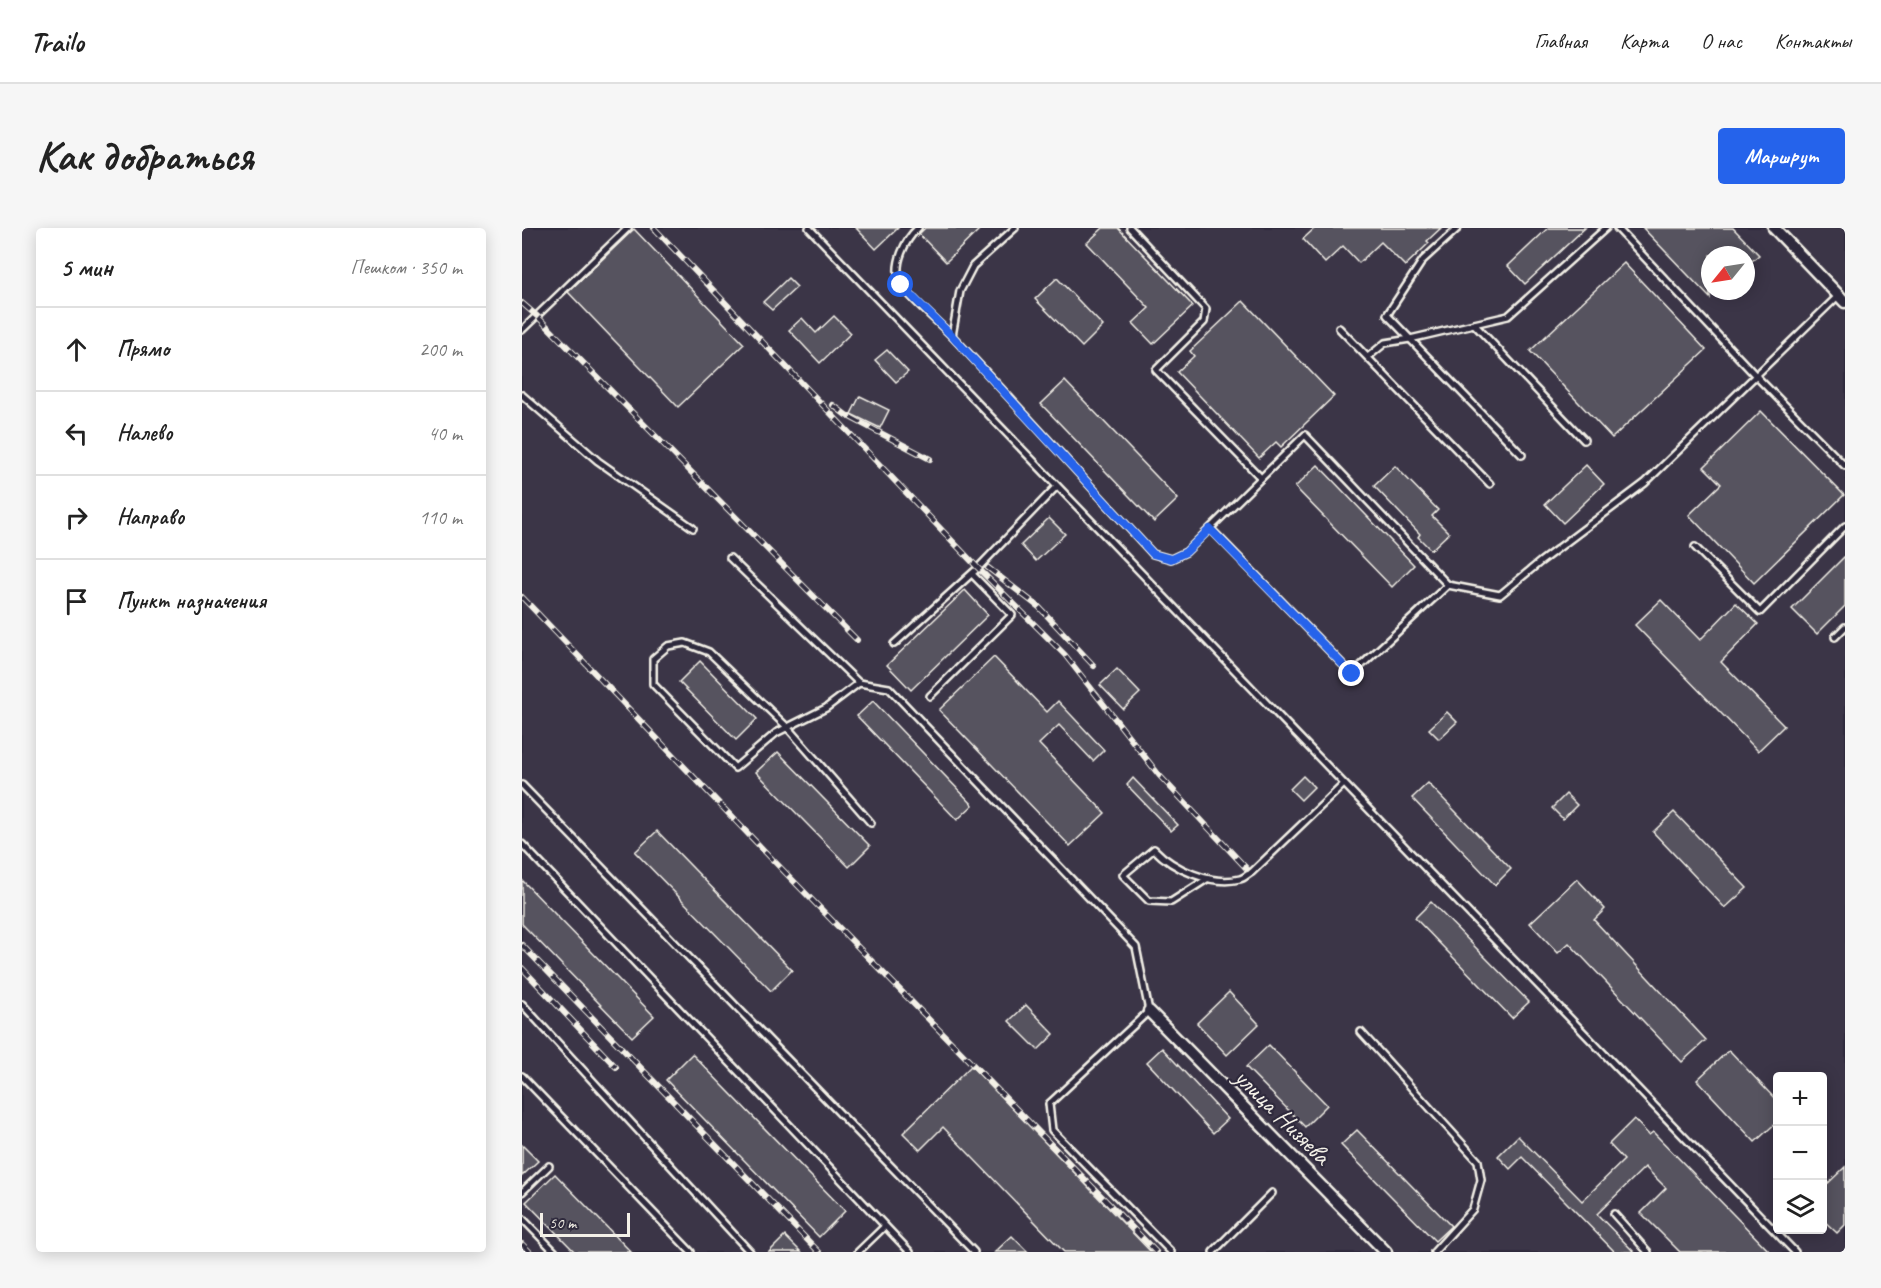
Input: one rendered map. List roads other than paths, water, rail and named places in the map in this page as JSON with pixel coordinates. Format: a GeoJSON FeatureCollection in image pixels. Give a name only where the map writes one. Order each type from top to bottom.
{"type":"FeatureCollection","features":[{"type":"Feature","properties":{"kind":"street"},"geometry":{"type":"LineString","coordinates":[[1774,228],[1842,298]]}},
{"type":"Feature","properties":{"kind":"street","name":"улица Низяева"},"geometry":{"type":"LineString","coordinates":[[1149,1011],[1386,1252]]}},
{"type":"Feature","properties":{"kind":"lane"},"geometry":{"type":"LineString","coordinates":[[522,330],[628,228]]}},
{"type":"Feature","properties":{"kind":"lane"},"geometry":{"type":"LineString","coordinates":[[809,228],[1795,1252]]}},
{"type":"Feature","properties":{"kind":"lane"},"geometry":{"type":"LineString","coordinates":[[918,228],[911,235],[901,255],[897,271],[901,285],[952,336],[1153,554],[1171,559],[1186,552],[1305,435],[1448,585],[1500,595],[1539,562],[1645,483],[1756,376],[1842,298]]}},
{"type":"Feature","properties":{"kind":"lane"},"geometry":{"type":"LineString","coordinates":[[952,336],[960,291],[973,266],[1015,228]]}},
{"type":"Feature","properties":{"kind":"lane"},"geometry":{"type":"LineString","coordinates":[[1130,228],[1206,309],[1204,322],[1156,370],[1261,478]]}},
{"type":"Feature","properties":{"kind":"lane"},"geometry":{"type":"LineString","coordinates":[[1458,228],[1424,260],[1387,315],[1522,455]]}},
{"type":"Feature","properties":{"kind":"lane"},"geometry":{"type":"LineString","coordinates":[[1368,357],[1385,342],[1410,339],[1508,316],[1606,228]]}},
{"type":"Feature","properties":{"kind":"lane"},"geometry":{"type":"LineString","coordinates":[[1617,228],[1756,376],[1845,466]]}},
{"type":"Feature","properties":{"kind":"lane"},"geometry":{"type":"LineString","coordinates":[[1474,324],[1584,440]]}},
{"type":"Feature","properties":{"kind":"lane"},"geometry":{"type":"LineString","coordinates":[[1339,328],[1490,484]]}},
{"type":"Feature","properties":{"kind":"lane"},"geometry":{"type":"LineString","coordinates":[[522,394],[598,461],[693,528]]}},
{"type":"Feature","properties":{"kind":"lane"},"geometry":{"type":"LineString","coordinates":[[894,644],[972,574],[1057,486]]}},
{"type":"Feature","properties":{"kind":"lane"},"geometry":{"type":"LineString","coordinates":[[1695,547],[1760,612],[1845,526]]}},
{"type":"Feature","properties":{"kind":"lane"},"geometry":{"type":"LineString","coordinates":[[1210,529],[1352,674],[1448,585]]}},
{"type":"Feature","properties":{"kind":"lane"},"geometry":{"type":"LineString","coordinates":[[730,558],[859,683],[889,688],[1136,947],[1149,1011],[1049,1104],[1052,1130],[1171,1252]]}},
{"type":"Feature","properties":{"kind":"lane"},"geometry":{"type":"LineString","coordinates":[[930,696],[1012,615],[972,574]]}},
{"type":"Feature","properties":{"kind":"lane"},"geometry":{"type":"LineString","coordinates":[[1835,637],[1845,627]]}},
{"type":"Feature","properties":{"kind":"lane"},"geometry":{"type":"LineString","coordinates":[[859,683],[826,708],[787,727],[776,733],[735,768],[653,684],[653,659],[668,646],[685,643],[709,652],[787,727],[872,823]]}},
{"type":"Feature","properties":{"kind":"lane"},"geometry":{"type":"LineString","coordinates":[[1207,879],[1171,902],[1149,901],[1123,875],[1154,849],[1165,861],[1207,879],[1240,879],[1252,872],[1344,784]]}},
{"type":"Feature","properties":{"kind":"lane"},"geometry":{"type":"LineString","coordinates":[[522,785],[974,1252]]}},
{"type":"Feature","properties":{"kind":"lane"},"geometry":{"type":"LineString","coordinates":[[522,844],[910,1252]]}},
{"type":"Feature","properties":{"kind":"lane"},"geometry":{"type":"LineString","coordinates":[[522,1004],[750,1252]]}},
{"type":"Feature","properties":{"kind":"lane"},"geometry":{"type":"LineString","coordinates":[[1361,1032],[1478,1161],[1481,1180],[1473,1209],[1434,1252]]}},
{"type":"Feature","properties":{"kind":"lane"},"geometry":{"type":"LineString","coordinates":[[522,1076],[691,1252]]}},
{"type":"Feature","properties":{"kind":"lane"},"geometry":{"type":"LineString","coordinates":[[522,1192],[549,1166]]}},
{"type":"Feature","properties":{"kind":"lane"},"geometry":{"type":"LineString","coordinates":[[1213,1252],[1272,1193]]}},
{"type":"Feature","properties":{"kind":"lane"},"geometry":{"type":"LineString","coordinates":[[1614,1214],[1648,1252]]}},
{"type":"Feature","properties":{"kind":"lane"},"geometry":{"type":"LineString","coordinates":[[522,1218],[555,1252]]}},
{"type":"Feature","properties":{"kind":"lane"},"geometry":{"type":"LineString","coordinates":[[858,1252],[885,1226]]}},
{"type":"Feature","properties":{"kind":"railway"},"geometry":{"type":"LineString","coordinates":[[654,228],[978,568],[1065,655],[1159,775],[1247,869]]}},
{"type":"Feature","properties":{"kind":"railway"},"geometry":{"type":"LineString","coordinates":[[522,303],[857,640]]}},
{"type":"Feature","properties":{"kind":"railway"},"geometry":{"type":"LineString","coordinates":[[833,405],[846,415],[930,459]]}},
{"type":"Feature","properties":{"kind":"railway"},"geometry":{"type":"LineString","coordinates":[[987,567],[1039,607],[1094,666]]}},
{"type":"Feature","properties":{"kind":"railway"},"geometry":{"type":"LineString","coordinates":[[522,597],[773,860],[1156,1252]]}},
{"type":"Feature","properties":{"kind":"railway"},"geometry":{"type":"LineString","coordinates":[[522,945],[819,1252]]}},
{"type":"Feature","properties":{"kind":"railway"},"geometry":{"type":"LineString","coordinates":[[522,968],[616,1067]]}},
{"type":"Feature","properties":{"kind":"railway"},"geometry":{"type":"LineString","coordinates":[[522,1244],[530,1252]]}}]}
